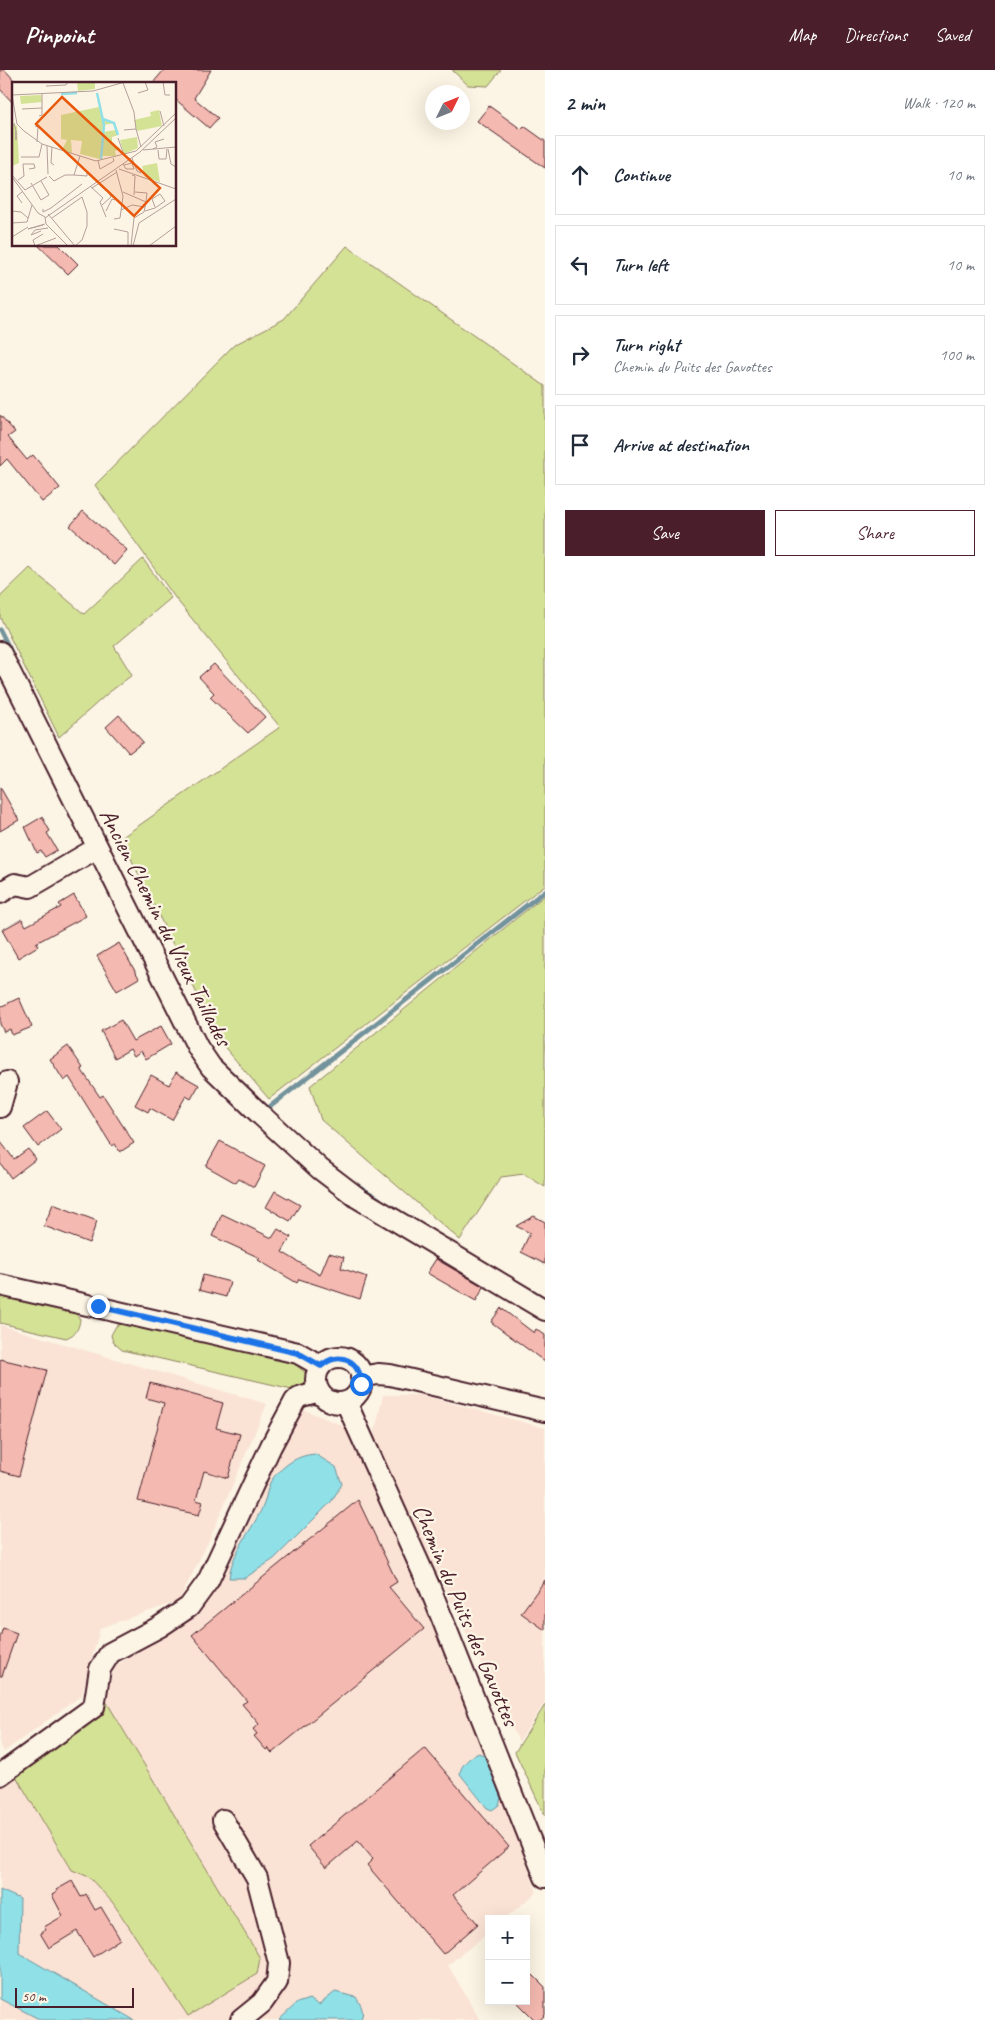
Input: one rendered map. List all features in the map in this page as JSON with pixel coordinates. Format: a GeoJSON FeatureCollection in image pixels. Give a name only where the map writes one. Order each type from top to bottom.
{"type":"FeatureCollection","features":[{"type":"Feature","properties":{"kind":"street","name":"Ancien Chemin du Vieux Taillades"},"geometry":{"type":"LineString","coordinates":[[0,652],[198,1048],[216,1072],[320,1169],[358,1198],[545,1310]]}},
{"type":"Feature","properties":{"kind":"street"},"geometry":{"type":"LineString","coordinates":[[8,888],[30,887],[97,848]]}},
{"type":"Feature","properties":{"kind":"street"},"geometry":{"type":"LineString","coordinates":[[0,1107],[7,1082]]}},
{"type":"Feature","properties":{"kind":"street"},"geometry":{"type":"LineString","coordinates":[[0,1285],[298,1353],[321,1366]]}},
{"type":"Feature","properties":{"kind":"street"},"geometry":{"type":"LineString","coordinates":[[332,1358],[345,1358],[356,1365],[361,1377],[360,1390],[352,1399],[346,1402],[331,1401],[319,1391],[316,1378],[321,1366],[332,1358]]}},
{"type":"Feature","properties":{"kind":"street"},"geometry":{"type":"LineString","coordinates":[[361,1377],[378,1374],[390,1375],[545,1411]]}},
{"type":"Feature","properties":{"kind":"street"},"geometry":{"type":"LineString","coordinates":[[0,1775],[94,1707],[100,1669],[110,1653],[159,1627],[189,1607],[208,1581],[271,1446],[295,1401],[299,1397],[319,1391]]}},
{"type":"Feature","properties":{"kind":"street","name":"Chemin du Puits des Gavottes"},"geometry":{"type":"LineString","coordinates":[[346,1402],[430,1588],[545,1878]]}},
{"type":"Feature","properties":{"kind":"street"},"geometry":{"type":"LineString","coordinates":[[223,1820],[257,1878],[279,1963],[277,1982],[262,2003],[241,2020]]}},
{"type":"Feature","properties":{"kind":"shaded area"},"geometry":{"type":"Polygon","coordinates":[[[0,1325],[267,1404],[211,1536],[179,1601],[100,1628],[82,1695],[4,1752],[0,1746],[0,1325]]]}},
{"type":"Feature","properties":{"kind":"shaded area"},"geometry":{"type":"Polygon","coordinates":[[[383,1395],[421,1395],[545,1428],[545,1702],[519,1742],[373,1440],[383,1395]]]}},
{"type":"Feature","properties":{"kind":"shaded area"},"geometry":{"type":"Polygon","coordinates":[[[302,1409],[351,1429],[444,1642],[537,1892],[509,1915],[485,1915],[485,1935],[448,1965],[480,2020],[0,2020],[0,1780],[101,1710],[115,1666],[198,1613],[302,1409]]]}},
{"type":"Feature","properties":{"kind":"green space"},"geometry":{"type":"Polygon","coordinates":[[[452,70],[501,70],[488,86],[468,85],[452,70]]]}},
{"type":"Feature","properties":{"kind":"green space"},"geometry":{"type":"Polygon","coordinates":[[[347,246],[545,386],[545,885],[269,1099],[221,1043],[121,838],[280,727],[176,599],[95,485],[234,345],[284,319],[347,246]]]}},
{"type":"Feature","properties":{"kind":"green space"},"geometry":{"type":"Polygon","coordinates":[[[143,559],[171,598],[114,646],[132,675],[107,694],[59,737],[0,617],[0,597],[30,568],[84,614],[143,559]]]}},
{"type":"Feature","properties":{"kind":"green space"},"geometry":{"type":"Polygon","coordinates":[[[545,895],[545,1187],[524,1174],[501,1177],[460,1240],[321,1120],[310,1086],[545,895]]]}},
{"type":"Feature","properties":{"kind":"green space"},"geometry":{"type":"Polygon","coordinates":[[[0,1292],[73,1310],[80,1319],[78,1328],[75,1333],[66,1338],[0,1323],[0,1292]]]}},
{"type":"Feature","properties":{"kind":"green space"},"geometry":{"type":"Polygon","coordinates":[[[125,1322],[141,1323],[292,1362],[306,1373],[309,1378],[300,1387],[292,1389],[122,1350],[113,1342],[111,1335],[116,1326],[125,1322]]]}},
{"type":"Feature","properties":{"kind":"green space"},"geometry":{"type":"Polygon","coordinates":[[[106,1701],[260,1958],[257,1974],[188,2016],[113,1903],[89,1877],[72,1870],[14,1773],[106,1701]]]}},
{"type":"Feature","properties":{"kind":"green space"},"geometry":{"type":"Polygon","coordinates":[[[545,1705],[545,1816],[515,1752],[545,1705]]]}},
{"type":"Feature","properties":{"kind":"water"},"geometry":{"type":"Polygon","coordinates":[[[315,1454],[336,1467],[342,1484],[331,1502],[274,1559],[245,1578],[229,1578],[234,1559],[259,1515],[273,1478],[292,1461],[303,1456],[315,1454]]]}},
{"type":"Feature","properties":{"kind":"water"},"geometry":{"type":"Polygon","coordinates":[[[479,1753],[486,1757],[501,1798],[499,1805],[492,1810],[487,1808],[460,1774],[466,1761],[479,1753]]]}},
{"type":"Feature","properties":{"kind":"water"},"geometry":{"type":"Polygon","coordinates":[[[0,1890],[20,1899],[19,1953],[134,2020],[41,2020],[0,1999],[0,1890]]]}},
{"type":"Feature","properties":{"kind":"water"},"geometry":{"type":"Polygon","coordinates":[[[335,1992],[356,1997],[361,2005],[362,2017],[360,2020],[279,2020],[297,2003],[309,1999],[319,2005],[335,1992]]]}},
{"type":"Feature","properties":{"kind":"building"},"geometry":{"type":"Polygon","coordinates":[[[0,70],[5,70],[14,80],[12,82],[12,102],[0,89],[0,70]]]}},
{"type":"Feature","properties":{"kind":"building"},"geometry":{"type":"Polygon","coordinates":[[[164,70],[211,70],[194,98],[218,118],[209,128],[176,100],[176,82],[154,82],[164,70]]]}},
{"type":"Feature","properties":{"kind":"building"},"geometry":{"type":"Polygon","coordinates":[[[489,106],[521,129],[524,126],[545,141],[545,168],[477,121],[489,106]]]}},
{"type":"Feature","properties":{"kind":"building"},"geometry":{"type":"Polygon","coordinates":[[[39,246],[60,246],[78,264],[68,274],[39,246]]]}},
{"type":"Feature","properties":{"kind":"building"},"geometry":{"type":"Polygon","coordinates":[[[0,415],[15,432],[8,437],[27,460],[33,455],[60,488],[42,502],[7,459],[0,466],[0,415]]]}},
{"type":"Feature","properties":{"kind":"building"},"geometry":{"type":"Polygon","coordinates":[[[83,511],[127,550],[114,565],[70,526],[83,511]]]}},
{"type":"Feature","properties":{"kind":"building"},"geometry":{"type":"Polygon","coordinates":[[[214,664],[265,717],[248,733],[210,697],[214,693],[199,677],[214,664]]]}},
{"type":"Feature","properties":{"kind":"building"},"geometry":{"type":"Polygon","coordinates":[[[119,715],[143,742],[129,753],[106,727],[119,715]]]}},
{"type":"Feature","properties":{"kind":"building"},"geometry":{"type":"Polygon","coordinates":[[[0,787],[19,820],[0,831],[0,787]]]}},
{"type":"Feature","properties":{"kind":"building"},"geometry":{"type":"Polygon","coordinates":[[[42,817],[50,831],[47,833],[57,850],[45,857],[41,851],[37,853],[25,827],[42,817]]]}},
{"type":"Feature","properties":{"kind":"building"},"geometry":{"type":"Polygon","coordinates":[[[74,895],[86,916],[36,943],[38,946],[18,958],[2,930],[22,919],[26,926],[61,907],[59,904],[74,895]]]}},
{"type":"Feature","properties":{"kind":"building"},"geometry":{"type":"Polygon","coordinates":[[[119,943],[139,978],[117,991],[97,956],[119,943]]]}},
{"type":"Feature","properties":{"kind":"building"},"geometry":{"type":"Polygon","coordinates":[[[19,998],[32,1027],[12,1035],[10,1029],[4,1032],[0,1024],[0,1007],[19,998]]]}},
{"type":"Feature","properties":{"kind":"building"},"geometry":{"type":"Polygon","coordinates":[[[121,1020],[133,1041],[161,1026],[171,1044],[146,1059],[141,1051],[134,1056],[130,1049],[115,1058],[101,1031],[121,1020]]]}},
{"type":"Feature","properties":{"kind":"building"},"geometry":{"type":"Polygon","coordinates":[[[68,1046],[100,1097],[103,1095],[134,1143],[120,1152],[115,1144],[112,1146],[69,1077],[64,1081],[50,1059],[68,1046]]]}},
{"type":"Feature","properties":{"kind":"building"},"geometry":{"type":"Polygon","coordinates":[[[176,1072],[199,1085],[191,1099],[186,1096],[172,1120],[150,1108],[148,1112],[135,1105],[151,1075],[169,1085],[176,1072]]]}},
{"type":"Feature","properties":{"kind":"building"},"geometry":{"type":"Polygon","coordinates":[[[47,1111],[61,1129],[38,1147],[24,1128],[47,1111]]]}},
{"type":"Feature","properties":{"kind":"building"},"geometry":{"type":"Polygon","coordinates":[[[0,1141],[14,1159],[28,1149],[36,1159],[11,1178],[0,1163],[0,1141]]]}},
{"type":"Feature","properties":{"kind":"building"},"geometry":{"type":"Polygon","coordinates":[[[220,1141],[265,1166],[254,1187],[239,1179],[236,1183],[206,1166],[220,1141]]]}},
{"type":"Feature","properties":{"kind":"building"},"geometry":{"type":"Polygon","coordinates":[[[275,1191],[300,1205],[290,1221],[266,1207],[275,1191]]]}},
{"type":"Feature","properties":{"kind":"building"},"geometry":{"type":"Polygon","coordinates":[[[53,1204],[97,1221],[89,1243],[44,1226],[53,1204]]]}},
{"type":"Feature","properties":{"kind":"building"},"geometry":{"type":"Polygon","coordinates":[[[222,1214],[272,1238],[278,1229],[291,1237],[282,1252],[320,1275],[329,1253],[344,1257],[341,1268],[367,1277],[360,1299],[299,1279],[297,1283],[258,1260],[260,1258],[212,1236],[222,1214]]]}},
{"type":"Feature","properties":{"kind":"building"},"geometry":{"type":"Polygon","coordinates":[[[534,1216],[545,1222],[545,1264],[521,1252],[530,1233],[516,1226],[534,1216]]]}},
{"type":"Feature","properties":{"kind":"building"},"geometry":{"type":"Polygon","coordinates":[[[436,1259],[484,1287],[476,1301],[427,1273],[436,1259]]]}},
{"type":"Feature","properties":{"kind":"building"},"geometry":{"type":"Polygon","coordinates":[[[203,1275],[230,1282],[226,1297],[199,1290],[203,1275]]]}},
{"type":"Feature","properties":{"kind":"building"},"geometry":{"type":"Polygon","coordinates":[[[501,1308],[534,1333],[536,1329],[545,1335],[545,1362],[491,1322],[501,1308]]]}},
{"type":"Feature","properties":{"kind":"building"},"geometry":{"type":"Polygon","coordinates":[[[0,1359],[47,1370],[19,1476],[0,1471],[0,1359]]]}},
{"type":"Feature","properties":{"kind":"building"},"geometry":{"type":"Polygon","coordinates":[[[150,1383],[223,1403],[216,1428],[240,1434],[228,1478],[204,1471],[196,1500],[203,1502],[199,1515],[138,1501],[164,1403],[146,1398],[150,1383]]]}},
{"type":"Feature","properties":{"kind":"building"},"geometry":{"type":"Polygon","coordinates":[[[358,1500],[397,1582],[389,1587],[424,1629],[272,1753],[268,1748],[266,1750],[254,1736],[257,1734],[253,1729],[259,1724],[242,1704],[247,1701],[192,1635],[358,1500]]]}},
{"type":"Feature","properties":{"kind":"building"},"geometry":{"type":"Polygon","coordinates":[[[545,1580],[545,1630],[521,1613],[545,1580]]]}},
{"type":"Feature","properties":{"kind":"building"},"geometry":{"type":"Polygon","coordinates":[[[3,1628],[17,1633],[2,1676],[0,1676],[0,1637],[3,1628]]]}},
{"type":"Feature","properties":{"kind":"building"},"geometry":{"type":"Polygon","coordinates":[[[425,1748],[509,1847],[453,1895],[478,1924],[443,1954],[367,1865],[373,1859],[358,1841],[326,1868],[308,1846],[425,1748]]]}},
{"type":"Feature","properties":{"kind":"building"},"geometry":{"type":"Polygon","coordinates":[[[72,1881],[81,1897],[86,1894],[95,1910],[101,1907],[120,1939],[93,1957],[77,1931],[49,1948],[40,1933],[46,1930],[44,1927],[63,1916],[52,1895],[57,1892],[56,1890],[72,1881]]]}},
{"type":"Feature","properties":{"kind":"building"},"geometry":{"type":"Polygon","coordinates":[[[533,1975],[545,1987],[545,2015],[540,2020],[535,2020],[520,2005],[530,2005],[530,1978],[533,1975]]]}},
{"type":"Feature","properties":{"kind":"waterway"},"geometry":{"type":"LineString","coordinates":[[0,630],[11,652]]}},
{"type":"Feature","properties":{"kind":"waterway"},"geometry":{"type":"LineString","coordinates":[[267,1109],[545,891]]}},
{"type":"Feature","properties":{"kind":"waterway"},"geometry":{"type":"LineString","coordinates":[[355,1184],[379,1199]]}},
{"type":"Feature","properties":{"kind":"route"},"geometry":{"type":"LineString","coordinates":[[98,1306],[298,1353],[316,1361],[321,1366],[332,1358],[345,1358],[356,1365],[360,1371],[361,1384]]}}]}
